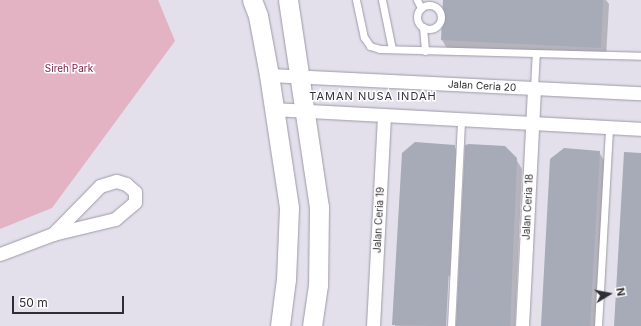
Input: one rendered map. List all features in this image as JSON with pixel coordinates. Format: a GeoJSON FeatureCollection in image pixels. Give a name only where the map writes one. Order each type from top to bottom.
{"type":"FeatureCollection","features":[{"type":"Feature","properties":{"kind":"main road"},"geometry":{"type":"LineString","coordinates":[[252,0],[258,16],[269,75],[289,208],[286,279],[280,326]]}},
{"type":"Feature","properties":{"kind":"main road"},"geometry":{"type":"LineString","coordinates":[[288,0],[319,208],[318,285],[312,326]]}},
{"type":"Feature","properties":{"kind":"street","name":"Jalan Ceria 20"},"geometry":{"type":"LineString","coordinates":[[269,75],[641,93]]}},
{"type":"Feature","properties":{"kind":"street","name":"Jalan Ceria 18"},"geometry":{"type":"LineString","coordinates":[[522,326],[534,88]]}},
{"type":"Feature","properties":{"kind":"street"},"geometry":{"type":"LineString","coordinates":[[274,109],[641,129]]}},
{"type":"Feature","properties":{"kind":"street","name":"Jalan Ceria 19"},"geometry":{"type":"LineString","coordinates":[[373,326],[384,115]]}},
{"type":"Feature","properties":{"kind":"street"},"geometry":{"type":"LineString","coordinates":[[0,254],[53,234],[115,219],[135,202],[135,192],[126,184],[116,181],[100,186],[53,234]]}},
{"type":"Feature","properties":{"kind":"lane"},"geometry":{"type":"LineString","coordinates":[[356,0],[364,37],[370,46],[425,51],[641,56]]}},
{"type":"Feature","properties":{"kind":"lane"},"geometry":{"type":"LineString","coordinates":[[382,0],[392,49]]}},
{"type":"Feature","properties":{"kind":"lane"},"geometry":{"type":"LineString","coordinates":[[417,0],[421,8],[417,18],[423,27],[425,51]]}},
{"type":"Feature","properties":{"kind":"lane"},"geometry":{"type":"LineString","coordinates":[[421,8],[433,5],[441,14],[440,22],[435,28],[423,27]]}},
{"type":"Feature","properties":{"kind":"lane"},"geometry":{"type":"LineString","coordinates":[[534,88],[536,54]]}},
{"type":"Feature","properties":{"kind":"lane"},"geometry":{"type":"LineString","coordinates":[[451,326],[461,119]]}},
{"type":"Feature","properties":{"kind":"lane"},"geometry":{"type":"LineString","coordinates":[[598,326],[609,127]]}},
{"type":"Feature","properties":{"kind":"green space","name":"Sireh Park"},"geometry":{"type":"Polygon","coordinates":[[[0,0],[158,0],[175,41],[52,208],[0,229],[0,0]]]}},
{"type":"Feature","properties":{"kind":"building"},"geometry":{"type":"Polygon","coordinates":[[[443,0],[603,0],[601,48],[441,40],[443,0]]]}},
{"type":"Feature","properties":{"kind":"building"},"geometry":{"type":"Polygon","coordinates":[[[415,142],[455,145],[446,326],[392,325],[402,153],[415,142]]]}},
{"type":"Feature","properties":{"kind":"building"},"geometry":{"type":"Polygon","coordinates":[[[465,145],[505,146],[517,158],[510,326],[456,326],[465,145]]]}},
{"type":"Feature","properties":{"kind":"building"},"geometry":{"type":"Polygon","coordinates":[[[564,148],[600,151],[590,326],[541,326],[550,159],[564,148]]]}},
{"type":"Feature","properties":{"kind":"building"},"geometry":{"type":"Polygon","coordinates":[[[624,152],[641,153],[641,326],[614,326],[624,152]]]}},
{"type":"Feature","properties":{"kind":"district","name":"TAMAN NUSA INDAH"},"geometry":{"type":"Point","coordinates":[373,96]}}]}
